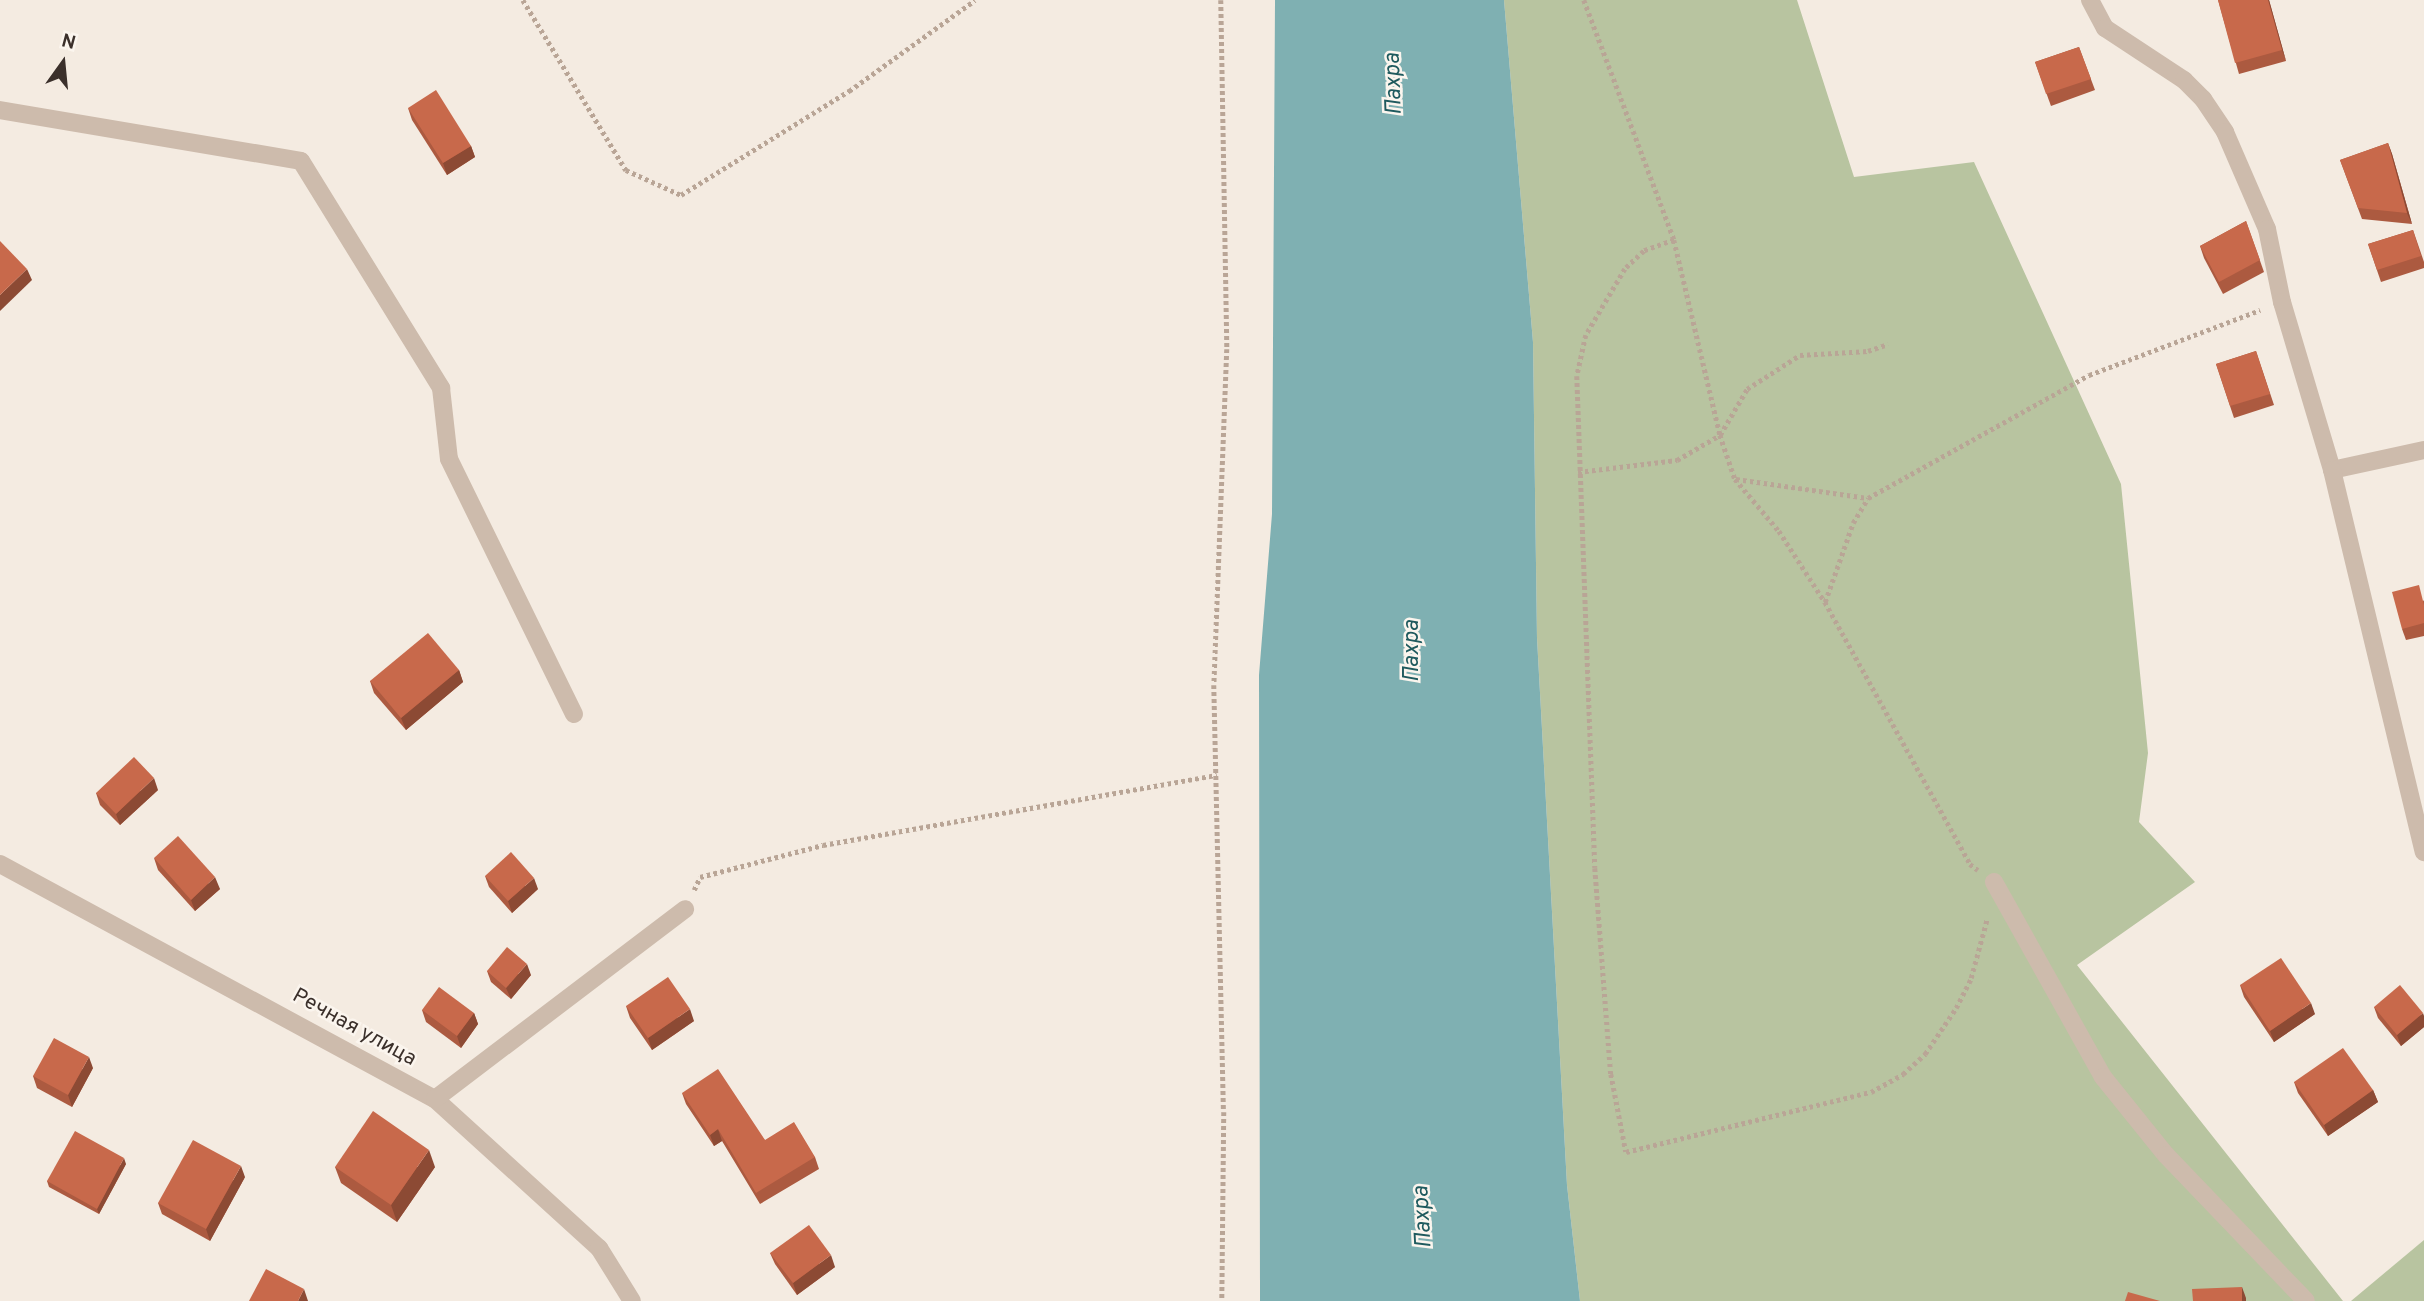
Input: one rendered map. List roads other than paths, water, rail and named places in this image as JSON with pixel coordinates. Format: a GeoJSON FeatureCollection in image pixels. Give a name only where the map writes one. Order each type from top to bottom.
{"type":"FeatureCollection","features":[{"type":"Feature","properties":{"kind":"street"},"geometry":{"type":"LineString","coordinates":[[2090,0],[2105,28],[2184,80],[2203,99],[2225,132],[2267,229],[2282,302],[2332,470],[2424,852]]}},
{"type":"Feature","properties":{"kind":"street"},"geometry":{"type":"LineString","coordinates":[[0,110],[301,161],[441,388],[449,458],[574,714]]}},
{"type":"Feature","properties":{"kind":"street"},"geometry":{"type":"LineString","coordinates":[[2332,470],[2424,450]]}},
{"type":"Feature","properties":{"kind":"street","name":"Речная улица"},"geometry":{"type":"LineString","coordinates":[[0,864],[435,1099],[599,1248],[632,1301]]}},
{"type":"Feature","properties":{"kind":"street"},"geometry":{"type":"LineString","coordinates":[[1994,882],[2103,1077],[2166,1155],[2306,1301]]}},
{"type":"Feature","properties":{"kind":"street"},"geometry":{"type":"LineString","coordinates":[[435,1099],[685,909]]}},
{"type":"Feature","properties":{"kind":"water","name":"Пахра"},"geometry":{"type":"Polygon","coordinates":[[[1275,0],[1504,0],[1533,342],[1537,638],[1567,1185],[1580,1301],[1260,1301],[1259,675],[1272,514],[1275,0]]]}}]}
